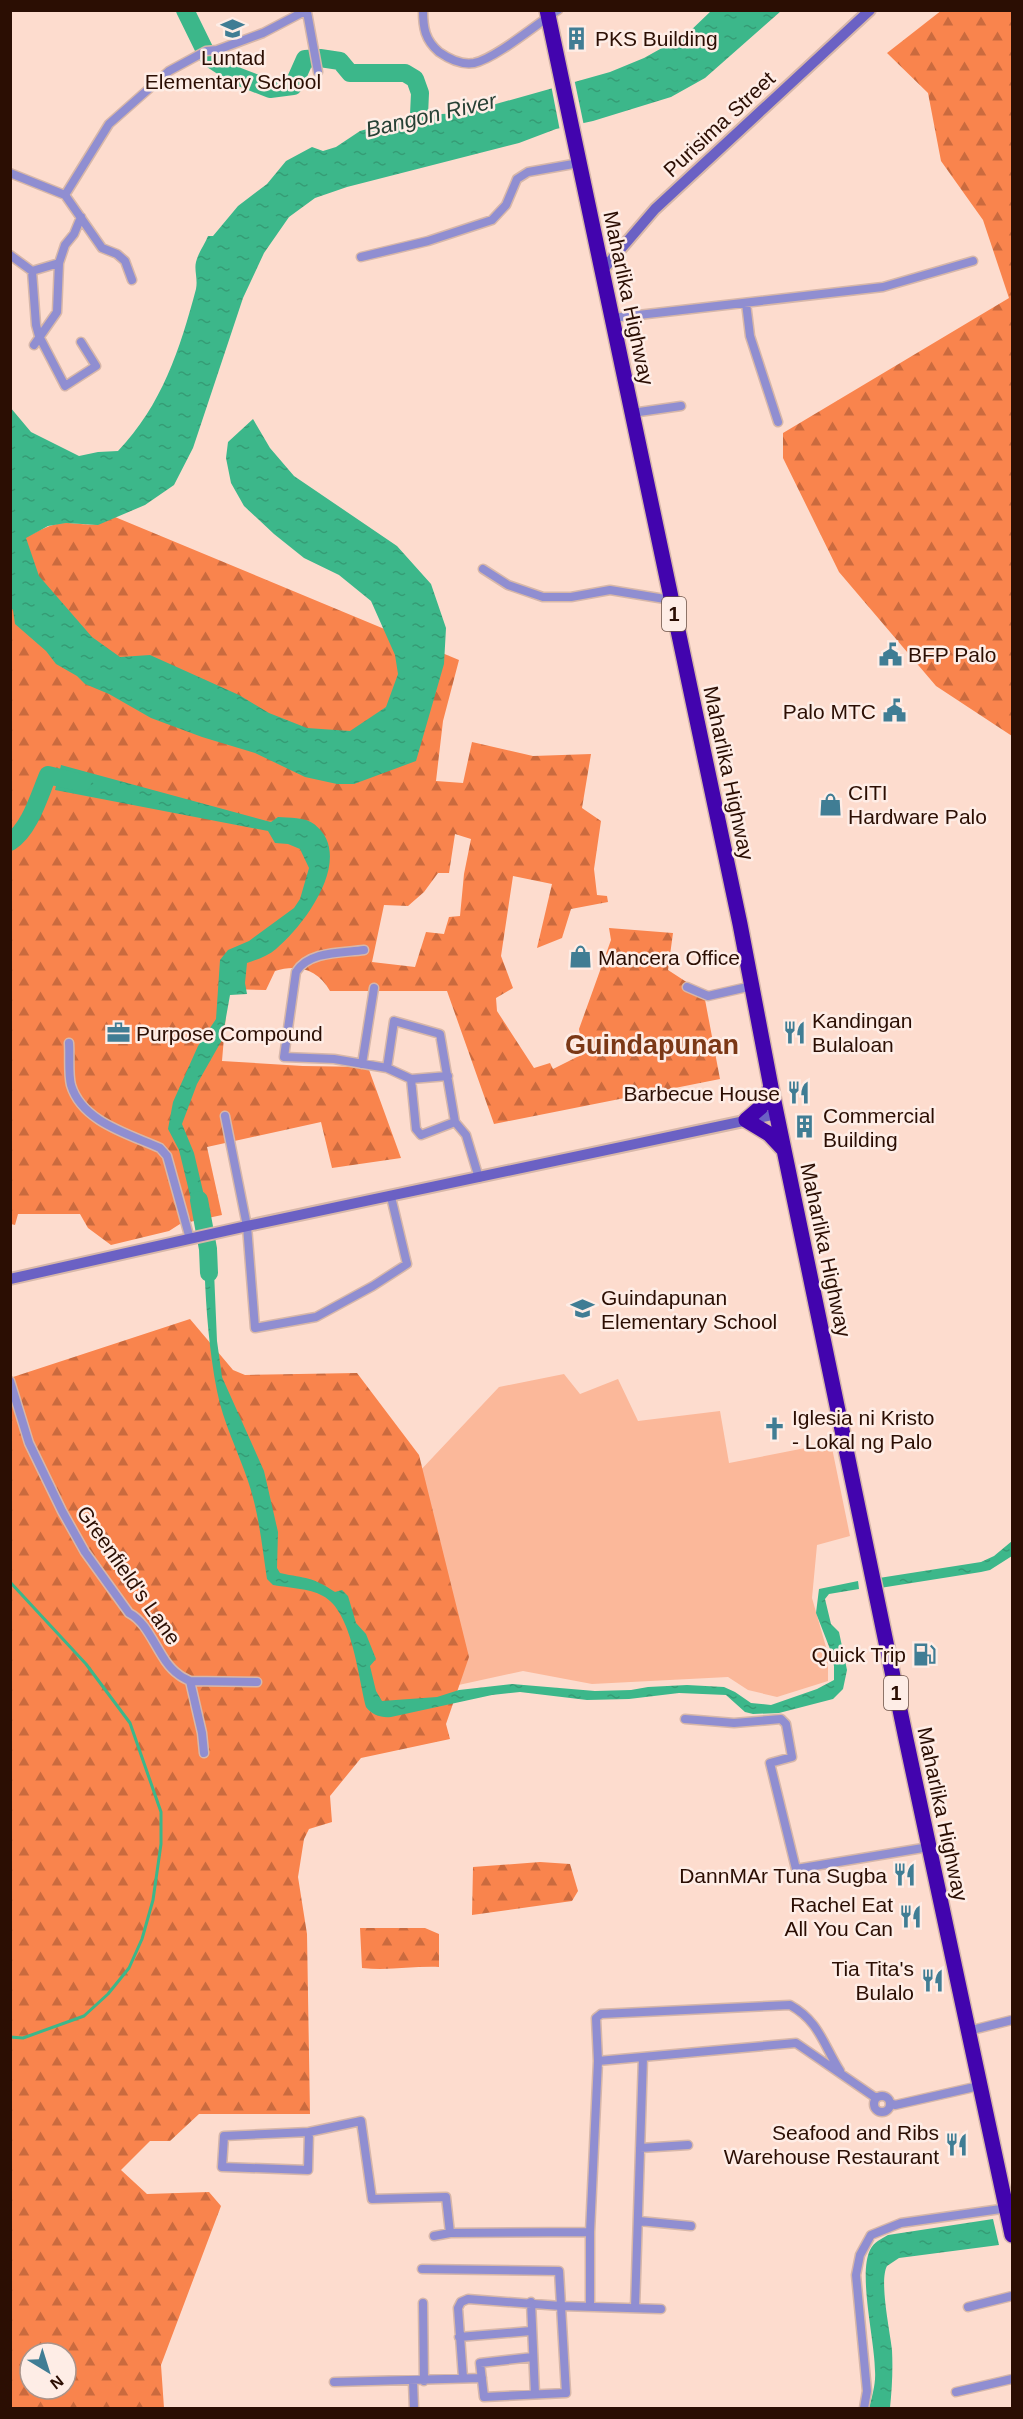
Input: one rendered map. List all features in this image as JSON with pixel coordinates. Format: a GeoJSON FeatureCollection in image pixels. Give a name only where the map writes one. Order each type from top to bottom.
{"type":"FeatureCollection","features":[{"type":"Feature","properties":{"kind":"highway","name":"Maharlika Highway"},"geometry":{"type":"LineString","coordinates":[[551,12],[558,61],[601,272],[752,986],[784,1150],[979,2086],[1010,2208],[1012,2235]]}},
{"type":"Feature","properties":{"kind":"highway"},"geometry":{"type":"LineString","coordinates":[[771,1087],[761,1107],[746,1120],[769,1134],[784,1150]]}},
{"type":"Feature","properties":{"kind":"main road","name":"Purisima Street"},"geometry":{"type":"LineString","coordinates":[[601,272],[655,209],[870,10]]}},
{"type":"Feature","properties":{"kind":"main road"},"geometry":{"type":"LineString","coordinates":[[10,1279],[247,1226],[777,1114]]}},
{"type":"Feature","properties":{"kind":"street"},"geometry":{"type":"LineString","coordinates":[[423,10],[426,39],[445,56],[460,62],[475,63],[489,57],[551,12]]}},
{"type":"Feature","properties":{"kind":"street"},"geometry":{"type":"LineString","coordinates":[[65,195],[108,124],[169,71],[206,51],[236,44],[307,11],[318,72]]}},
{"type":"Feature","properties":{"kind":"street"},"geometry":{"type":"LineString","coordinates":[[361,256],[428,241],[492,220],[506,205],[518,179],[528,172],[579,164]]}},
{"type":"Feature","properties":{"kind":"street"},"geometry":{"type":"LineString","coordinates":[[10,173],[65,195],[102,248],[117,254],[125,261],[132,280]]}},
{"type":"Feature","properties":{"kind":"street"},"geometry":{"type":"LineString","coordinates":[[34,345],[57,312],[59,263],[65,245],[74,234],[81,218]]}},
{"type":"Feature","properties":{"kind":"street"},"geometry":{"type":"LineString","coordinates":[[10,255],[32,271],[36,325],[39,336],[66,386],[96,366],[81,342]]}},
{"type":"Feature","properties":{"kind":"street"},"geometry":{"type":"LineString","coordinates":[[612,318],[883,287],[972,261]]}},
{"type":"Feature","properties":{"kind":"street"},"geometry":{"type":"LineString","coordinates":[[32,271],[59,263]]}},
{"type":"Feature","properties":{"kind":"street"},"geometry":{"type":"LineString","coordinates":[[746,303],[750,336],[778,422]]}},
{"type":"Feature","properties":{"kind":"street"},"geometry":{"type":"LineString","coordinates":[[632,413],[681,406]]}},
{"type":"Feature","properties":{"kind":"street"},"geometry":{"type":"LineString","coordinates":[[483,569],[508,585],[543,597],[571,597],[610,590],[671,600]]}},
{"type":"Feature","properties":{"kind":"street"},"geometry":{"type":"LineString","coordinates":[[364,950],[310,958],[301,963],[296,972],[284,1057],[334,1059],[387,1068],[411,1079],[448,1077]]}},
{"type":"Feature","properties":{"kind":"street"},"geometry":{"type":"LineString","coordinates":[[687,987],[708,996],[752,986]]}},
{"type":"Feature","properties":{"kind":"street"},"geometry":{"type":"LineString","coordinates":[[362,1064],[374,988]]}},
{"type":"Feature","properties":{"kind":"street"},"geometry":{"type":"LineString","coordinates":[[387,1068],[394,1021],[440,1034],[455,1122],[466,1135],[479,1178]]}},
{"type":"Feature","properties":{"kind":"street"},"geometry":{"type":"LineString","coordinates":[[69,1043],[71,1084],[81,1104],[97,1119],[160,1148],[167,1156],[193,1238]]}},
{"type":"Feature","properties":{"kind":"street"},"geometry":{"type":"LineString","coordinates":[[411,1079],[418,1133],[421,1135],[455,1122]]}},
{"type":"Feature","properties":{"kind":"street"},"geometry":{"type":"LineString","coordinates":[[225,1116],[247,1226],[255,1328],[316,1317],[373,1286],[407,1264],[391,1197]]}},
{"type":"Feature","properties":{"kind":"street","name":"Greenfield's Lane"},"geometry":{"type":"LineString","coordinates":[[10,1380],[29,1443],[85,1552],[175,1671],[190,1681]]}},
{"type":"Feature","properties":{"kind":"street"},"geometry":{"type":"LineString","coordinates":[[204,1753],[202,1733],[190,1681],[257,1682]]}},
{"type":"Feature","properties":{"kind":"street"},"geometry":{"type":"LineString","coordinates":[[685,1719],[734,1723],[781,1719],[786,1724],[792,1757],[770,1763],[796,1869],[929,1847]]}},
{"type":"Feature","properties":{"kind":"street"},"geometry":{"type":"LineString","coordinates":[[590,2307],[590,2232],[598,2061],[596,2018],[601,2014],[790,2005],[802,2011],[813,2021],[842,2075]]}},
{"type":"Feature","properties":{"kind":"street"},"geometry":{"type":"LineString","coordinates":[[968,2031],[1012,2020]]}},
{"type":"Feature","properties":{"kind":"street"},"geometry":{"type":"LineString","coordinates":[[598,2061],[796,2043],[876,2098],[886,2096],[890,2103],[896,2105],[979,2086]]}},
{"type":"Feature","properties":{"kind":"street"},"geometry":{"type":"LineString","coordinates":[[635,2308],[643,2057]]}},
{"type":"Feature","properties":{"kind":"street"},"geometry":{"type":"LineString","coordinates":[[876,2098],[874,2106],[880,2112],[888,2110],[890,2103]]}},
{"type":"Feature","properties":{"kind":"street"},"geometry":{"type":"LineString","coordinates":[[309,2132],[308,2170],[222,2167],[224,2136],[309,2132],[361,2121],[372,2199],[446,2197],[450,2233]]}},
{"type":"Feature","properties":{"kind":"street"},"geometry":{"type":"LineString","coordinates":[[640,2148],[688,2145]]}},
{"type":"Feature","properties":{"kind":"street"},"geometry":{"type":"LineString","coordinates":[[864,2409],[867,2391],[856,2275],[860,2255],[871,2235],[901,2223],[1010,2208]]}},
{"type":"Feature","properties":{"kind":"street"},"geometry":{"type":"LineString","coordinates":[[639,2221],[691,2226]]}},
{"type":"Feature","properties":{"kind":"street"},"geometry":{"type":"LineString","coordinates":[[434,2236],[450,2233],[590,2232]]}},
{"type":"Feature","properties":{"kind":"street"},"geometry":{"type":"LineString","coordinates":[[422,2270],[559,2271],[566,2393],[484,2397],[480,2363],[533,2357]]}},
{"type":"Feature","properties":{"kind":"street"},"geometry":{"type":"LineString","coordinates":[[968,2307],[1012,2296]]}},
{"type":"Feature","properties":{"kind":"street"},"geometry":{"type":"LineString","coordinates":[[463,2378],[458,2308],[461,2302],[468,2299],[561,2306],[661,2309]]}},
{"type":"Feature","properties":{"kind":"street"},"geometry":{"type":"LineString","coordinates":[[423,2302],[424,2381]]}},
{"type":"Feature","properties":{"kind":"street"},"geometry":{"type":"LineString","coordinates":[[531,2302],[535,2394]]}},
{"type":"Feature","properties":{"kind":"street"},"geometry":{"type":"LineString","coordinates":[[459,2337],[531,2331]]}},
{"type":"Feature","properties":{"kind":"street"},"geometry":{"type":"LineString","coordinates":[[334,2382],[482,2378]]}},
{"type":"Feature","properties":{"kind":"street"},"geometry":{"type":"LineString","coordinates":[[956,2392],[1012,2379]]}},
{"type":"Feature","properties":{"kind":"street"},"geometry":{"type":"LineString","coordinates":[[413,2381],[414,2409]]}},
{"type":"Feature","properties":{"kind":"shaded area"},"geometry":{"type":"Polygon","coordinates":[[[564,1374],[580,1394],[618,1379],[638,1421],[720,1411],[729,1463],[831,1443],[850,1536],[817,1545],[812,1598],[828,1654],[828,1681],[777,1697],[748,1690],[728,1677],[592,1684],[523,1671],[454,1686],[401,1491],[499,1387],[564,1374]]]}},
{"type":"Feature","properties":{"kind":"green space"},"geometry":{"type":"Polygon","coordinates":[[[942,10],[1012,11],[1012,736],[936,686],[839,572],[783,458],[783,433],[1009,298],[983,220],[941,161],[928,93],[887,53],[942,10]]]}},
{"type":"Feature","properties":{"kind":"green space"},"geometry":{"type":"Polygon","coordinates":[[[115,517],[459,660],[443,721],[436,781],[463,783],[472,742],[533,756],[591,754],[582,808],[601,821],[594,869],[597,895],[607,896],[608,902],[571,909],[562,938],[537,948],[552,884],[513,876],[501,956],[513,988],[496,998],[497,1011],[534,1068],[550,1063],[553,1069],[583,1054],[579,1029],[611,940],[609,928],[673,933],[668,970],[688,983],[703,989],[720,1079],[494,1124],[447,991],[330,991],[313,973],[299,968],[283,969],[275,971],[266,990],[228,989],[222,1061],[368,1067],[401,1158],[332,1168],[321,1122],[207,1147],[222,1215],[180,1224],[169,1231],[111,1245],[88,1228],[80,1214],[18,1214],[15,1225],[11,1224],[10,524],[26,537],[57,524],[101,523],[115,517]],[[455,834],[449,873],[438,873],[424,892],[408,906],[384,905],[372,962],[415,967],[426,932],[444,934],[449,917],[460,916],[464,874],[471,839],[455,834]]]}},
{"type":"Feature","properties":{"kind":"green space"},"geometry":{"type":"Polygon","coordinates":[[[190,1319],[233,1370],[245,1375],[357,1373],[419,1455],[469,1657],[446,1724],[450,1739],[361,1758],[330,1796],[332,1822],[309,1829],[304,1839],[298,1877],[307,1934],[310,2114],[199,2114],[170,2141],[150,2141],[121,2170],[147,2194],[209,2192],[221,2206],[161,2365],[164,2408],[11,2408],[10,1378],[190,1319]]]}},
{"type":"Feature","properties":{"kind":"green space"},"geometry":{"type":"Polygon","coordinates":[[[540,1862],[570,1864],[578,1891],[572,1901],[472,1915],[473,1867],[540,1862]]]}},
{"type":"Feature","properties":{"kind":"green space"},"geometry":{"type":"Polygon","coordinates":[[[360,1928],[425,1928],[439,1934],[439,1967],[362,1968],[360,1928]]]}},
{"type":"Feature","properties":{"kind":"water","name":"Bangon River"},"geometry":{"type":"Polygon","coordinates":[[[711,11],[781,11],[705,78],[671,97],[593,121],[556,129],[519,143],[347,187],[315,198],[289,217],[264,253],[243,298],[193,448],[174,485],[145,505],[98,525],[66,523],[48,526],[26,538],[39,576],[92,637],[120,657],[150,655],[239,695],[269,713],[307,728],[350,731],[386,707],[398,674],[395,655],[371,601],[339,575],[304,558],[244,506],[231,483],[226,458],[228,442],[253,419],[270,448],[294,476],[397,546],[431,584],[446,628],[444,664],[416,761],[354,784],[337,784],[305,777],[255,753],[151,718],[109,694],[85,684],[77,676],[56,664],[46,651],[15,624],[11,608],[10,407],[31,432],[79,456],[118,451],[146,415],[168,375],[196,289],[197,259],[208,236],[213,236],[238,206],[267,184],[286,161],[312,147],[323,151],[336,147],[360,131],[419,115],[464,113],[610,72],[644,58],[687,34],[711,11]]]}},
{"type":"Feature","properties":{"kind":"water"},"geometry":{"type":"Polygon","coordinates":[[[61,765],[271,822],[278,817],[306,820],[314,824],[326,838],[330,854],[322,890],[288,938],[269,954],[247,963],[245,983],[247,994],[230,995],[222,1040],[197,1084],[182,1124],[194,1153],[210,1221],[197,1224],[179,1150],[168,1129],[173,1102],[198,1046],[216,1019],[220,960],[228,950],[249,941],[294,908],[300,899],[309,868],[300,849],[288,844],[275,843],[268,831],[55,790],[61,765]]]}},
{"type":"Feature","properties":{"kind":"water"},"geometry":{"type":"Polygon","coordinates":[[[213,1248],[217,1341],[222,1377],[264,1471],[278,1532],[277,1568],[280,1573],[303,1577],[335,1592],[342,1590],[348,1596],[356,1623],[366,1634],[376,1659],[370,1666],[376,1691],[382,1701],[437,1697],[459,1690],[512,1684],[595,1691],[687,1685],[724,1687],[751,1703],[771,1705],[817,1689],[834,1680],[830,1649],[816,1613],[819,1589],[858,1581],[859,1589],[829,1594],[825,1599],[831,1624],[839,1632],[847,1670],[843,1689],[833,1699],[779,1713],[745,1712],[726,1695],[679,1693],[629,1699],[587,1700],[520,1692],[492,1695],[391,1717],[371,1712],[366,1707],[357,1662],[347,1630],[341,1615],[333,1604],[317,1593],[273,1585],[267,1579],[255,1505],[223,1414],[211,1356],[204,1250],[213,1248]]]}},
{"type":"Feature","properties":{"kind":"water"},"geometry":{"type":"Polygon","coordinates":[[[1012,1541],[1012,1556],[990,1570],[880,1588],[879,1578],[981,1562],[994,1556],[1012,1541]]]}},
{"type":"Feature","properties":{"kind":"water"},"geometry":{"type":"Polygon","coordinates":[[[993,2219],[999,2245],[899,2258],[887,2266],[884,2283],[892,2350],[890,2408],[869,2408],[875,2376],[866,2291],[867,2261],[870,2250],[888,2235],[993,2219]]]}},
{"type":"Feature","properties":{"kind":"pier"},"geometry":{"type":"Polygon","coordinates":[[[574,78],[584,126],[560,131],[551,85],[574,78]]]}},
{"type":"Feature","properties":{"kind":"waterway","name":"Bangon River"},"geometry":{"type":"LineString","coordinates":[[185,10],[208,57],[237,76],[270,89],[293,86],[305,59],[320,58],[340,61],[350,73],[405,73],[415,79],[420,93],[419,115]]}},
{"type":"Feature","properties":{"kind":"waterway"},"geometry":{"type":"LineString","coordinates":[[10,842],[28,821],[48,775],[82,783]]}},
{"type":"Feature","properties":{"kind":"waterway"},"geometry":{"type":"LineString","coordinates":[[199,1200],[208,1249],[209,1273]]}},
{"type":"Feature","properties":{"kind":"waterway"},"geometry":{"type":"LineString","coordinates":[[10,1582],[86,1664],[130,1723],[161,1812],[161,1844],[153,1900],[142,1939],[129,1968],[108,1994],[84,2016],[23,2038],[10,2037]]}},
{"type":"Feature","properties":{"kind":"place","name":"Luntad Elementary School"},"geometry":{"type":"Point","coordinates":[233,29]}},
{"type":"Feature","properties":{"kind":"place","name":"PKS Building"},"geometry":{"type":"Point","coordinates":[577,38]}},
{"type":"Feature","properties":{"kind":"place","name":"BFP Palo"},"geometry":{"type":"Point","coordinates":[890,654]}},
{"type":"Feature","properties":{"kind":"place","name":"Palo MTC"},"geometry":{"type":"Point","coordinates":[894,711]}},
{"type":"Feature","properties":{"kind":"place","name":"CITI Hardware Palo"},"geometry":{"type":"Point","coordinates":[830,804]}},
{"type":"Feature","properties":{"kind":"place","name":"Mancera Office"},"geometry":{"type":"Point","coordinates":[580,957]}},
{"type":"Feature","properties":{"kind":"place","name":"Kandingan Bulaloan"},"geometry":{"type":"Point","coordinates":[794,1032]}},
{"type":"Feature","properties":{"kind":"place","name":"Purpose Compound"},"geometry":{"type":"Point","coordinates":[118,1033]}},
{"type":"Feature","properties":{"kind":"place","name":"Barbecue House"},"geometry":{"type":"Point","coordinates":[798,1093]}},
{"type":"Feature","properties":{"kind":"place","name":"Commercial Building"},"geometry":{"type":"Point","coordinates":[805,1127]}},
{"type":"Feature","properties":{"kind":"place","name":"Guindapunan Elementary School"},"geometry":{"type":"Point","coordinates":[583,1309]}},
{"type":"Feature","properties":{"kind":"place","name":"Iglesia ni Kristo - Lokal ng Palo"},"geometry":{"type":"Point","coordinates":[774,1429]}},
{"type":"Feature","properties":{"kind":"place","name":"Quick Trip"},"geometry":{"type":"Point","coordinates":[924,1654]}},
{"type":"Feature","properties":{"kind":"place","name":"DannMAr Tuna Sugba"},"geometry":{"type":"Point","coordinates":[905,1875]}},
{"type":"Feature","properties":{"kind":"place","name":"Rachel Eat All You Can"},"geometry":{"type":"Point","coordinates":[911,1916]}},
{"type":"Feature","properties":{"kind":"place","name":"Tia Tita's Bulalo"},"geometry":{"type":"Point","coordinates":[932,1980]}},
{"type":"Feature","properties":{"kind":"place","name":"Seafood and Ribs Warehouse Restaurant"},"geometry":{"type":"Point","coordinates":[957,2144]}},
{"type":"Feature","properties":{"kind":"district","name":"Guindapunan"},"geometry":{"type":"Point","coordinates":[652,1045]}}]}
